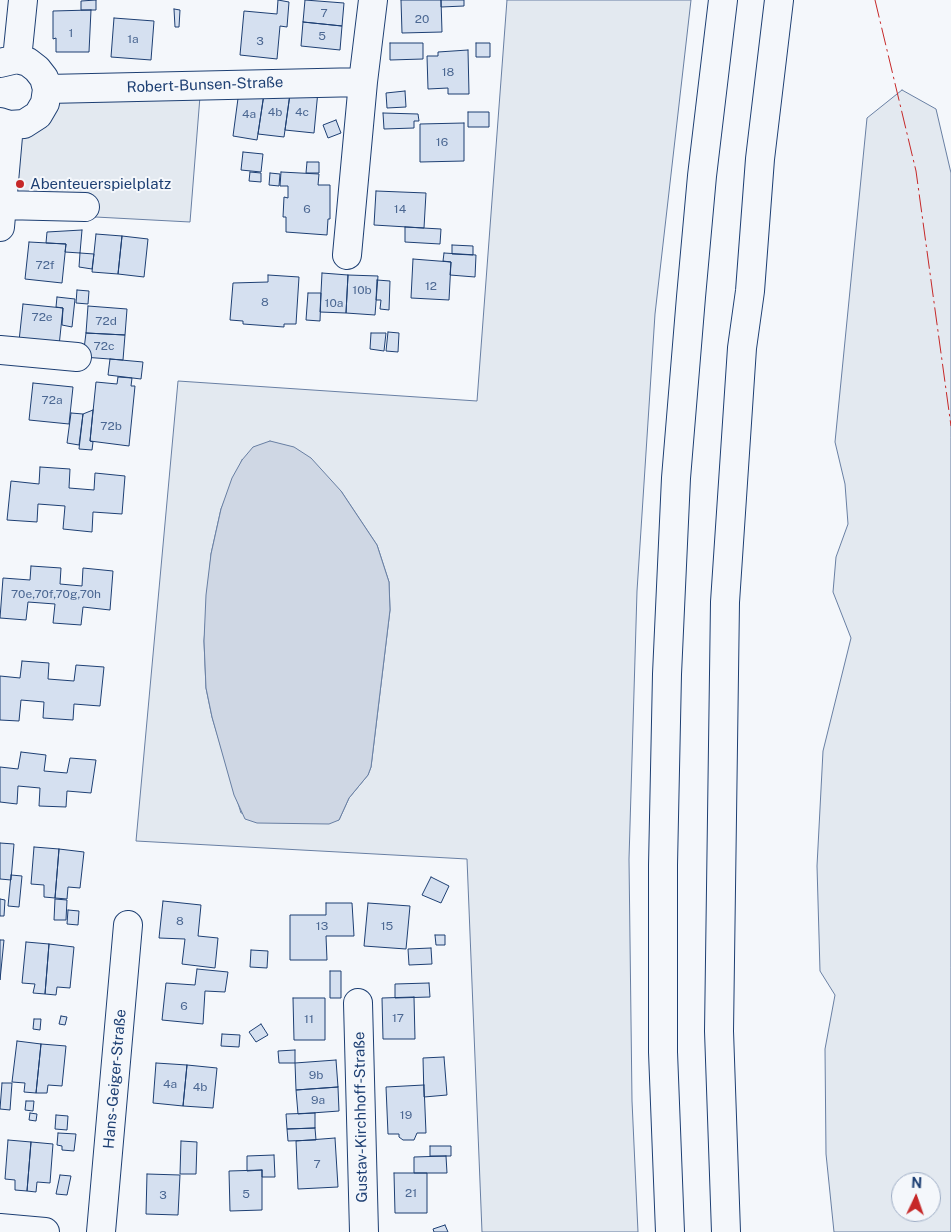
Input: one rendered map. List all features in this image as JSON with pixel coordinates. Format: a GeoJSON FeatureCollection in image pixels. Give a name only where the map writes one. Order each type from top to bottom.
{"type":"FeatureCollection","features":[{"type":"Feature","properties":{"kind":"main road"},"geometry":{"type":"LineString","coordinates":[[23,0],[9,61],[28,62],[44,78],[47,89],[45,103],[38,115],[24,124],[5,123],[1,216],[85,207]]}},
{"type":"Feature","properties":{"kind":"main road"},"geometry":{"type":"LineString","coordinates":[[347,256],[372,0]]}},
{"type":"Feature","properties":{"kind":"main road"},"geometry":{"type":"LineString","coordinates":[[670,1232],[663,1052],[663,865],[667,674],[676,478],[691,297],[702,176],[723,0]]}},
{"type":"Feature","properties":{"kind":"main road"},"geometry":{"type":"LineString","coordinates":[[726,1232],[719,1031],[725,602],[742,348],[750,291],[760,159],[780,0]]}},
{"type":"Feature","properties":{"kind":"main road","name":"Robert-Bunsen-Straße"},"geometry":{"type":"LineString","coordinates":[[47,89],[363,82]]}},
{"type":"Feature","properties":{"kind":"main road"},"geometry":{"type":"LineString","coordinates":[[0,350],[77,357]]}},
{"type":"Feature","properties":{"kind":"main road","name":"Hans-Geiger-Straße"},"geometry":{"type":"LineString","coordinates":[[101,1232],[128,925]]}},
{"type":"Feature","properties":{"kind":"main road","name":"Gustav-Kirchhoff-Straße"},"geometry":{"type":"LineString","coordinates":[[358,1003],[364,1232]]}},
{"type":"Feature","properties":{"kind":"main road"},"geometry":{"type":"LineString","coordinates":[[0,1228],[44,1232]]}},
{"type":"Feature","properties":{"kind":"shaded area"},"geometry":{"type":"Polygon","coordinates":[[[507,0],[691,0],[655,314],[637,591],[629,859],[632,1101],[638,1232],[482,1232],[467,859],[136,841],[178,381],[477,401],[507,0]],[[242,460],[221,509],[211,554],[204,641],[206,688],[212,717],[241,813],[339,820],[349,798],[368,775],[371,767],[390,610],[389,582],[377,545],[341,491],[242,460]]]}},
{"type":"Feature","properties":{"kind":"shaded area"},"geometry":{"type":"Polygon","coordinates":[[[201,84],[190,222],[1,212],[9,125],[45,103],[201,84]]]}},
{"type":"Feature","properties":{"kind":"shaded area"},"geometry":{"type":"Polygon","coordinates":[[[902,90],[936,109],[951,173],[951,1232],[834,1232],[826,1154],[825,1049],[835,995],[820,971],[817,866],[823,751],[851,638],[833,592],[836,557],[848,524],[845,484],[835,442],[867,118],[902,90]]]}},
{"type":"Feature","properties":{"kind":"shaded area"},"geometry":{"type":"Polygon","coordinates":[[[270,441],[294,447],[311,458],[341,491],[377,545],[389,582],[390,610],[371,767],[368,775],[349,798],[339,820],[329,824],[257,823],[245,819],[234,795],[212,717],[206,688],[204,641],[206,595],[211,554],[221,509],[232,478],[242,460],[253,447],[270,441]]]}},
{"type":"Feature","properties":{"kind":"building"},"geometry":{"type":"Polygon","coordinates":[[[96,0],[96,10],[81,10],[81,1],[96,0]]]}},
{"type":"Feature","properties":{"kind":"building"},"geometry":{"type":"Polygon","coordinates":[[[278,0],[289,2],[287,27],[280,26],[277,59],[240,55],[244,11],[277,14],[278,0]]]}},
{"type":"Feature","properties":{"kind":"building"},"geometry":{"type":"Polygon","coordinates":[[[305,0],[344,3],[342,26],[303,22],[305,0]]]}},
{"type":"Feature","properties":{"kind":"building"},"geometry":{"type":"Polygon","coordinates":[[[401,0],[441,0],[442,32],[402,33],[401,0]]]}},
{"type":"Feature","properties":{"kind":"building"},"geometry":{"type":"Polygon","coordinates":[[[441,0],[464,0],[464,6],[441,7],[441,0]]]}},
{"type":"Feature","properties":{"kind":"building"},"geometry":{"type":"Polygon","coordinates":[[[174,9],[180,10],[179,27],[175,27],[174,9]]]}},
{"type":"Feature","properties":{"kind":"building"},"geometry":{"type":"Polygon","coordinates":[[[91,10],[89,52],[56,52],[56,38],[53,39],[53,11],[91,10]]]}},
{"type":"Feature","properties":{"kind":"building"},"geometry":{"type":"Polygon","coordinates":[[[114,18],[154,21],[151,60],[111,57],[114,18]]]}},
{"type":"Feature","properties":{"kind":"building"},"geometry":{"type":"Polygon","coordinates":[[[303,22],[342,26],[340,50],[301,46],[303,22]]]}},
{"type":"Feature","properties":{"kind":"building"},"geometry":{"type":"Polygon","coordinates":[[[390,43],[423,43],[423,59],[390,60],[390,43]]]}},
{"type":"Feature","properties":{"kind":"building"},"geometry":{"type":"Polygon","coordinates":[[[476,43],[490,43],[490,57],[476,57],[476,43]]]}},
{"type":"Feature","properties":{"kind":"building"},"geometry":{"type":"Polygon","coordinates":[[[468,50],[469,94],[448,94],[448,88],[428,89],[427,56],[438,56],[438,52],[468,50]]]}},
{"type":"Feature","properties":{"kind":"building"},"geometry":{"type":"Polygon","coordinates":[[[239,91],[264,94],[257,140],[233,136],[239,91]]]}},
{"type":"Feature","properties":{"kind":"building"},"geometry":{"type":"Polygon","coordinates":[[[318,91],[314,133],[285,130],[290,94],[318,91]]]}},
{"type":"Feature","properties":{"kind":"building"},"geometry":{"type":"Polygon","coordinates":[[[405,91],[406,107],[387,108],[386,93],[405,91]]]}},
{"type":"Feature","properties":{"kind":"building"},"geometry":{"type":"Polygon","coordinates":[[[264,94],[290,94],[284,137],[258,134],[264,94]]]}},
{"type":"Feature","properties":{"kind":"building"},"geometry":{"type":"Polygon","coordinates":[[[468,112],[489,112],[489,127],[468,127],[468,112]]]}},
{"type":"Feature","properties":{"kind":"building"},"geometry":{"type":"Polygon","coordinates":[[[383,113],[418,114],[419,121],[414,121],[414,128],[384,129],[383,113]]]}},
{"type":"Feature","properties":{"kind":"building"},"geometry":{"type":"Polygon","coordinates":[[[336,120],[341,133],[328,138],[323,125],[336,120]]]}},
{"type":"Feature","properties":{"kind":"building"},"geometry":{"type":"Polygon","coordinates":[[[464,123],[464,161],[420,162],[420,124],[464,123]]]}},
{"type":"Feature","properties":{"kind":"building"},"geometry":{"type":"Polygon","coordinates":[[[243,152],[263,154],[261,172],[241,170],[243,152]]]}},
{"type":"Feature","properties":{"kind":"building"},"geometry":{"type":"Polygon","coordinates":[[[307,162],[319,162],[319,173],[306,173],[307,162]]]}},
{"type":"Feature","properties":{"kind":"building"},"geometry":{"type":"Polygon","coordinates":[[[250,172],[261,173],[261,182],[249,181],[250,172]]]}},
{"type":"Feature","properties":{"kind":"building"},"geometry":{"type":"Polygon","coordinates":[[[281,172],[319,174],[318,185],[330,185],[330,219],[328,219],[327,235],[286,232],[286,217],[283,217],[284,197],[288,198],[288,186],[280,186],[281,172]]]}},
{"type":"Feature","properties":{"kind":"building"},"geometry":{"type":"Polygon","coordinates":[[[270,173],[280,174],[279,186],[269,185],[270,173]]]}},
{"type":"Feature","properties":{"kind":"building"},"geometry":{"type":"Polygon","coordinates":[[[376,191],[426,193],[424,228],[374,225],[376,191]]]}},
{"type":"Feature","properties":{"kind":"building"},"geometry":{"type":"Polygon","coordinates":[[[405,227],[441,229],[440,244],[405,242],[405,227]]]}},
{"type":"Feature","properties":{"kind":"building"},"geometry":{"type":"Polygon","coordinates":[[[82,230],[80,253],[65,252],[66,244],[46,243],[47,232],[82,230]]]}},
{"type":"Feature","properties":{"kind":"building"},"geometry":{"type":"Polygon","coordinates":[[[96,234],[122,236],[118,274],[92,272],[96,234]]]}},
{"type":"Feature","properties":{"kind":"building"},"geometry":{"type":"Polygon","coordinates":[[[122,236],[148,239],[144,277],[118,274],[122,236]]]}},
{"type":"Feature","properties":{"kind":"building"},"geometry":{"type":"Polygon","coordinates":[[[29,242],[66,244],[62,283],[25,279],[29,242]]]}},
{"type":"Feature","properties":{"kind":"building"},"geometry":{"type":"Polygon","coordinates":[[[452,245],[473,246],[473,255],[452,254],[452,245]]]}},
{"type":"Feature","properties":{"kind":"building"},"geometry":{"type":"Polygon","coordinates":[[[80,253],[94,254],[92,269],[79,267],[80,253]]]}},
{"type":"Feature","properties":{"kind":"building"},"geometry":{"type":"Polygon","coordinates":[[[444,253],[476,255],[475,277],[450,275],[451,262],[443,261],[444,253]]]}},
{"type":"Feature","properties":{"kind":"building"},"geometry":{"type":"Polygon","coordinates":[[[413,259],[451,262],[449,300],[411,298],[413,259]]]}},
{"type":"Feature","properties":{"kind":"building"},"geometry":{"type":"Polygon","coordinates":[[[322,273],[348,275],[346,313],[320,312],[322,273]]]}},
{"type":"Feature","properties":{"kind":"building"},"geometry":{"type":"Polygon","coordinates":[[[268,275],[299,277],[296,324],[284,324],[284,327],[243,324],[243,321],[230,320],[233,283],[268,282],[268,275]]]}},
{"type":"Feature","properties":{"kind":"building"},"geometry":{"type":"Polygon","coordinates":[[[348,275],[378,276],[375,315],[346,313],[348,275]]]}},
{"type":"Feature","properties":{"kind":"building"},"geometry":{"type":"Polygon","coordinates":[[[377,280],[390,281],[389,310],[380,309],[381,300],[376,300],[377,280]]]}},
{"type":"Feature","properties":{"kind":"building"},"geometry":{"type":"Polygon","coordinates":[[[77,290],[89,291],[88,304],[76,303],[77,290]]]}},
{"type":"Feature","properties":{"kind":"building"},"geometry":{"type":"Polygon","coordinates":[[[308,293],[321,293],[320,321],[306,320],[308,293]]]}},
{"type":"Feature","properties":{"kind":"building"},"geometry":{"type":"Polygon","coordinates":[[[57,297],[75,299],[72,327],[62,325],[63,308],[56,307],[57,297]]]}},
{"type":"Feature","properties":{"kind":"building"},"geometry":{"type":"Polygon","coordinates":[[[23,304],[63,308],[59,346],[19,341],[23,304]]]}},
{"type":"Feature","properties":{"kind":"building"},"geometry":{"type":"Polygon","coordinates":[[[88,306],[127,309],[125,335],[86,333],[88,306]]]}},
{"type":"Feature","properties":{"kind":"building"},"geometry":{"type":"Polygon","coordinates":[[[388,332],[399,333],[398,352],[386,351],[388,332]]]}},
{"type":"Feature","properties":{"kind":"building"},"geometry":{"type":"Polygon","coordinates":[[[86,333],[125,335],[123,360],[83,357],[86,333]]]}},
{"type":"Feature","properties":{"kind":"building"},"geometry":{"type":"Polygon","coordinates":[[[371,333],[386,333],[384,351],[370,349],[371,333]]]}},
{"type":"Feature","properties":{"kind":"building"},"geometry":{"type":"Polygon","coordinates":[[[110,359],[143,362],[141,379],[108,375],[110,359]]]}},
{"type":"Feature","properties":{"kind":"building"},"geometry":{"type":"Polygon","coordinates":[[[118,377],[132,378],[131,386],[135,386],[129,446],[90,441],[96,382],[117,384],[118,377]]]}},
{"type":"Feature","properties":{"kind":"building"},"geometry":{"type":"Polygon","coordinates":[[[33,383],[73,387],[69,424],[29,420],[33,383]]]}},
{"type":"Feature","properties":{"kind":"building"},"geometry":{"type":"Polygon","coordinates":[[[93,410],[90,441],[93,442],[92,450],[79,449],[83,414],[93,410]]]}},
{"type":"Feature","properties":{"kind":"building"},"geometry":{"type":"Polygon","coordinates":[[[71,413],[83,414],[79,445],[67,443],[71,413]]]}},
{"type":"Feature","properties":{"kind":"building"},"geometry":{"type":"Polygon","coordinates":[[[40,467],[70,469],[69,488],[94,490],[95,473],[125,476],[122,514],[93,512],[92,532],[63,529],[65,506],[38,504],[37,522],[7,520],[11,481],[39,484],[40,467]]]}},
{"type":"Feature","properties":{"kind":"building"},"geometry":{"type":"Polygon","coordinates":[[[31,566],[61,568],[60,584],[82,586],[83,568],[113,571],[110,610],[83,607],[81,625],[53,623],[55,604],[28,602],[26,620],[0,618],[3,578],[30,580],[31,566]]]}},
{"type":"Feature","properties":{"kind":"building"},"geometry":{"type":"Polygon","coordinates":[[[22,661],[49,663],[48,679],[74,681],[76,665],[104,667],[100,706],[74,704],[73,720],[43,718],[44,702],[21,700],[19,721],[0,720],[0,676],[20,678],[22,661]]]}},
{"type":"Feature","properties":{"kind":"building"},"geometry":{"type":"Polygon","coordinates":[[[21,752],[46,755],[44,771],[67,773],[70,758],[96,760],[91,793],[67,791],[66,807],[39,806],[40,788],[18,786],[17,804],[0,802],[0,767],[18,769],[21,752]]]}},
{"type":"Feature","properties":{"kind":"building"},"geometry":{"type":"Polygon","coordinates":[[[0,843],[14,844],[11,880],[0,879],[0,843]]]}},
{"type":"Feature","properties":{"kind":"building"},"geometry":{"type":"Polygon","coordinates":[[[34,847],[59,849],[55,898],[44,897],[44,885],[31,884],[34,847]]]}},
{"type":"Feature","properties":{"kind":"building"},"geometry":{"type":"Polygon","coordinates":[[[59,849],[84,852],[80,888],[68,887],[67,899],[55,898],[59,849]]]}},
{"type":"Feature","properties":{"kind":"building"},"geometry":{"type":"Polygon","coordinates":[[[11,875],[22,876],[19,907],[8,906],[11,875]]]}},
{"type":"Feature","properties":{"kind":"building"},"geometry":{"type":"Polygon","coordinates":[[[431,877],[449,886],[441,903],[422,895],[431,877]]]}},
{"type":"Feature","properties":{"kind":"building"},"geometry":{"type":"Polygon","coordinates":[[[0,899],[5,900],[4,916],[0,916],[0,899]]]}},
{"type":"Feature","properties":{"kind":"building"},"geometry":{"type":"Polygon","coordinates":[[[55,899],[67,900],[66,920],[54,920],[55,899]]]}},
{"type":"Feature","properties":{"kind":"building"},"geometry":{"type":"Polygon","coordinates":[[[163,901],[201,905],[198,936],[218,938],[215,968],[182,964],[185,939],[159,938],[163,901]]]}},
{"type":"Feature","properties":{"kind":"building"},"geometry":{"type":"Polygon","coordinates":[[[326,903],[352,903],[354,936],[326,936],[327,960],[290,960],[290,915],[326,915],[326,903]]]}},
{"type":"Feature","properties":{"kind":"building"},"geometry":{"type":"Polygon","coordinates":[[[368,903],[410,906],[406,949],[364,946],[368,903]]]}},
{"type":"Feature","properties":{"kind":"building"},"geometry":{"type":"Polygon","coordinates":[[[68,910],[79,911],[78,925],[67,924],[68,910]]]}},
{"type":"Feature","properties":{"kind":"building"},"geometry":{"type":"Polygon","coordinates":[[[435,935],[445,935],[445,945],[436,945],[435,935]]]}},
{"type":"Feature","properties":{"kind":"building"},"geometry":{"type":"Polygon","coordinates":[[[0,940],[4,940],[0,980],[0,940]]]}},
{"type":"Feature","properties":{"kind":"building"},"geometry":{"type":"Polygon","coordinates":[[[26,942],[49,944],[45,994],[33,993],[35,984],[22,983],[26,942]]]}},
{"type":"Feature","properties":{"kind":"building"},"geometry":{"type":"Polygon","coordinates":[[[49,944],[74,947],[70,988],[57,987],[56,995],[45,994],[49,944]]]}},
{"type":"Feature","properties":{"kind":"building"},"geometry":{"type":"Polygon","coordinates":[[[431,948],[432,964],[409,965],[408,949],[431,948]]]}},
{"type":"Feature","properties":{"kind":"building"},"geometry":{"type":"Polygon","coordinates":[[[251,950],[268,951],[267,968],[250,967],[251,950]]]}},
{"type":"Feature","properties":{"kind":"building"},"geometry":{"type":"Polygon","coordinates":[[[197,969],[228,972],[225,992],[205,991],[203,1024],[162,1020],[166,983],[195,985],[197,969]]]}},
{"type":"Feature","properties":{"kind":"building"},"geometry":{"type":"Polygon","coordinates":[[[330,971],[341,971],[341,998],[330,998],[330,971]]]}},
{"type":"Feature","properties":{"kind":"building"},"geometry":{"type":"Polygon","coordinates":[[[429,983],[430,997],[395,998],[395,984],[429,983]]]}},
{"type":"Feature","properties":{"kind":"building"},"geometry":{"type":"Polygon","coordinates":[[[414,997],[415,1039],[383,1039],[382,998],[414,997]]]}},
{"type":"Feature","properties":{"kind":"building"},"geometry":{"type":"Polygon","coordinates":[[[293,998],[325,998],[325,1040],[294,1040],[293,998]]]}},
{"type":"Feature","properties":{"kind":"building"},"geometry":{"type":"Polygon","coordinates":[[[61,1016],[67,1017],[65,1025],[59,1024],[61,1016]]]}},
{"type":"Feature","properties":{"kind":"building"},"geometry":{"type":"Polygon","coordinates":[[[34,1019],[41,1019],[40,1030],[33,1029],[34,1019]]]}},
{"type":"Feature","properties":{"kind":"building"},"geometry":{"type":"Polygon","coordinates":[[[261,1024],[268,1035],[256,1042],[249,1032],[261,1024]]]}},
{"type":"Feature","properties":{"kind":"building"},"geometry":{"type":"Polygon","coordinates":[[[222,1034],[240,1035],[239,1047],[221,1046],[222,1034]]]}},
{"type":"Feature","properties":{"kind":"building"},"geometry":{"type":"Polygon","coordinates":[[[17,1041],[41,1044],[36,1093],[24,1092],[25,1083],[12,1082],[17,1041]]]}},
{"type":"Feature","properties":{"kind":"building"},"geometry":{"type":"Polygon","coordinates":[[[41,1044],[66,1046],[62,1086],[48,1085],[47,1093],[36,1093],[41,1044]]]}},
{"type":"Feature","properties":{"kind":"building"},"geometry":{"type":"Polygon","coordinates":[[[295,1050],[295,1063],[279,1063],[278,1051],[295,1050]]]}},
{"type":"Feature","properties":{"kind":"building"},"geometry":{"type":"Polygon","coordinates":[[[444,1057],[447,1095],[424,1097],[423,1058],[444,1057]]]}},
{"type":"Feature","properties":{"kind":"building"},"geometry":{"type":"Polygon","coordinates":[[[336,1060],[338,1087],[296,1090],[295,1063],[336,1060]]]}},
{"type":"Feature","properties":{"kind":"building"},"geometry":{"type":"Polygon","coordinates":[[[156,1063],[187,1065],[183,1106],[153,1103],[156,1063]]]}},
{"type":"Feature","properties":{"kind":"building"},"geometry":{"type":"Polygon","coordinates":[[[187,1065],[217,1068],[213,1108],[183,1106],[187,1065]]]}},
{"type":"Feature","properties":{"kind":"building"},"geometry":{"type":"Polygon","coordinates":[[[2,1083],[12,1083],[10,1110],[0,1109],[2,1083]]]}},
{"type":"Feature","properties":{"kind":"building"},"geometry":{"type":"Polygon","coordinates":[[[424,1085],[426,1133],[417,1133],[414,1140],[403,1140],[399,1137],[399,1134],[388,1134],[386,1087],[424,1085]]]}},
{"type":"Feature","properties":{"kind":"building"},"geometry":{"type":"Polygon","coordinates":[[[338,1087],[339,1111],[298,1114],[296,1090],[338,1087]]]}},
{"type":"Feature","properties":{"kind":"building"},"geometry":{"type":"Polygon","coordinates":[[[26,1101],[34,1101],[33,1111],[25,1110],[26,1101]]]}},
{"type":"Feature","properties":{"kind":"building"},"geometry":{"type":"Polygon","coordinates":[[[30,1113],[37,1114],[36,1121],[29,1120],[30,1113]]]}},
{"type":"Feature","properties":{"kind":"building"},"geometry":{"type":"Polygon","coordinates":[[[315,1113],[315,1128],[287,1129],[286,1114],[315,1113]]]}},
{"type":"Feature","properties":{"kind":"building"},"geometry":{"type":"Polygon","coordinates":[[[56,1115],[68,1116],[67,1130],[55,1129],[56,1115]]]}},
{"type":"Feature","properties":{"kind":"building"},"geometry":{"type":"Polygon","coordinates":[[[315,1128],[316,1140],[288,1141],[287,1129],[315,1128]]]}},
{"type":"Feature","properties":{"kind":"building"},"geometry":{"type":"Polygon","coordinates":[[[58,1133],[76,1134],[74,1151],[62,1150],[62,1146],[57,1145],[58,1133]]]}},
{"type":"Feature","properties":{"kind":"building"},"geometry":{"type":"Polygon","coordinates":[[[335,1138],[338,1187],[298,1189],[296,1141],[335,1138]]]}},
{"type":"Feature","properties":{"kind":"building"},"geometry":{"type":"Polygon","coordinates":[[[8,1140],[31,1142],[27,1191],[15,1190],[15,1180],[5,1179],[8,1140]]]}},
{"type":"Feature","properties":{"kind":"building"},"geometry":{"type":"Polygon","coordinates":[[[181,1141],[197,1142],[196,1174],[180,1174],[181,1141]]]}},
{"type":"Feature","properties":{"kind":"building"},"geometry":{"type":"Polygon","coordinates":[[[31,1142],[53,1144],[50,1183],[37,1182],[36,1192],[27,1191],[31,1142]]]}},
{"type":"Feature","properties":{"kind":"building"},"geometry":{"type":"Polygon","coordinates":[[[430,1146],[451,1146],[451,1156],[430,1156],[430,1146]]]}},
{"type":"Feature","properties":{"kind":"building"},"geometry":{"type":"Polygon","coordinates":[[[274,1155],[275,1177],[262,1177],[262,1170],[247,1171],[247,1156],[274,1155]]]}},
{"type":"Feature","properties":{"kind":"building"},"geometry":{"type":"Polygon","coordinates":[[[446,1156],[447,1173],[414,1173],[414,1157],[446,1156]]]}},
{"type":"Feature","properties":{"kind":"building"},"geometry":{"type":"Polygon","coordinates":[[[262,1170],[262,1210],[230,1211],[229,1171],[262,1170]]]}},
{"type":"Feature","properties":{"kind":"building"},"geometry":{"type":"Polygon","coordinates":[[[394,1173],[427,1173],[427,1213],[395,1213],[394,1173]]]}},
{"type":"Feature","properties":{"kind":"building"},"geometry":{"type":"Polygon","coordinates":[[[147,1174],[180,1175],[178,1215],[146,1214],[147,1174]]]}},
{"type":"Feature","properties":{"kind":"building"},"geometry":{"type":"Polygon","coordinates":[[[60,1175],[71,1176],[67,1195],[56,1194],[60,1175]]]}},
{"type":"Feature","properties":{"kind":"building"},"geometry":{"type":"Polygon","coordinates":[[[445,1225],[448,1232],[434,1232],[433,1229],[445,1225]]]}},
{"type":"Feature","properties":{"kind":"power"},"geometry":{"type":"LineString","coordinates":[[875,0],[916,171],[951,426]]}},
{"type":"Feature","properties":{"kind":"place","name":"Abenteuerspielplatz"},"geometry":{"type":"Point","coordinates":[20,184]}}]}
